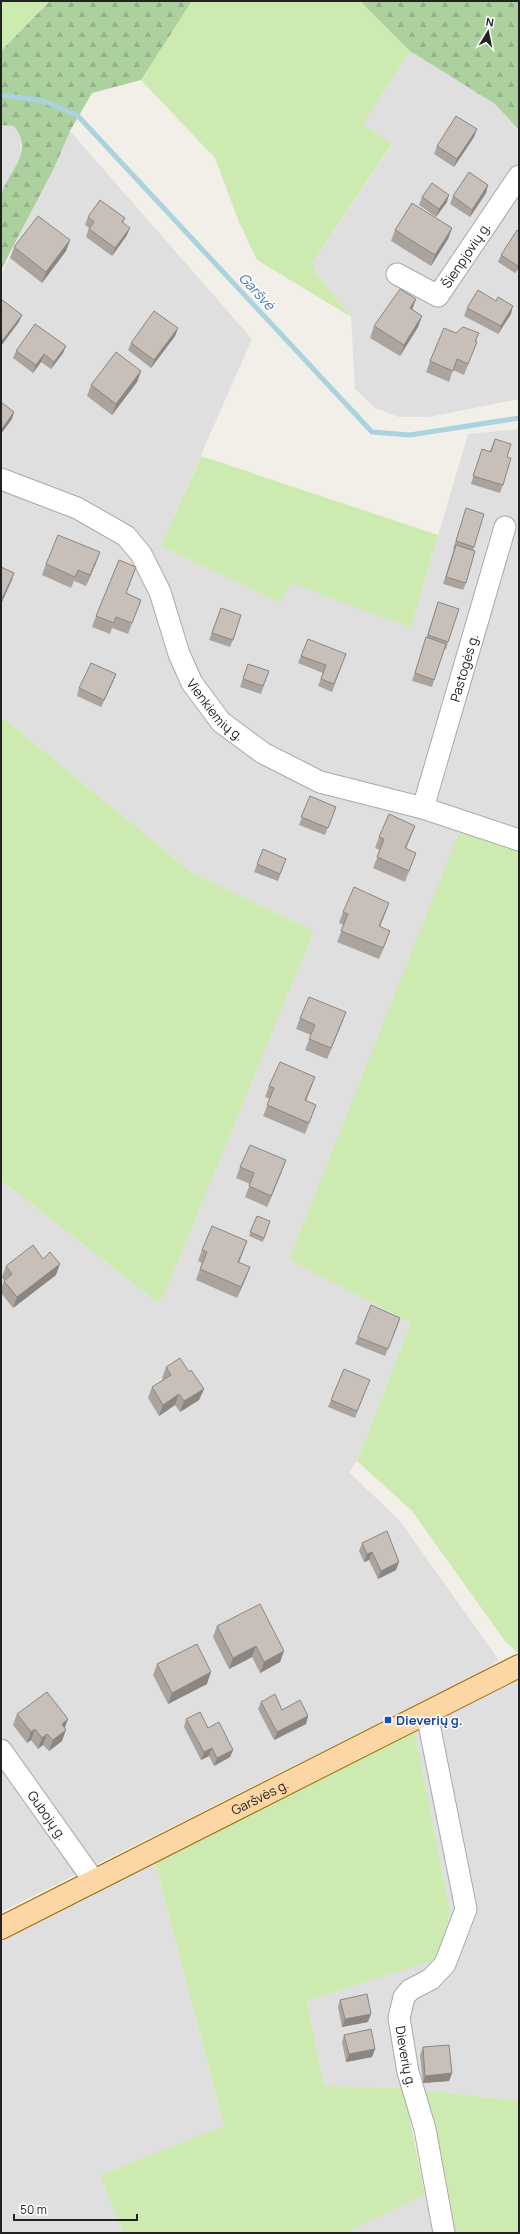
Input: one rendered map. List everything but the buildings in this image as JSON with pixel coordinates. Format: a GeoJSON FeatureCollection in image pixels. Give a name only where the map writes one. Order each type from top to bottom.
{"type":"FeatureCollection","features":[{"type":"Feature","properties":{"kind":"main road","name":"Garšvės g."},"geometry":{"type":"LineString","coordinates":[[1,1928],[427,1714],[519,1666]]}},
{"type":"Feature","properties":{"kind":"street","name":"Šienpjovių g."},"geometry":{"type":"LineString","coordinates":[[397,274],[438,296],[519,176]]}},
{"type":"Feature","properties":{"kind":"street","name":"Vienkiemių g."},"geometry":{"type":"LineString","coordinates":[[1,479],[77,508],[126,536],[141,554],[160,592],[179,654],[192,682],[221,722],[263,753],[320,782],[424,808],[519,840]]}},
{"type":"Feature","properties":{"kind":"street","name":"Pastogės g."},"geometry":{"type":"LineString","coordinates":[[424,808],[504,527]]}},
{"type":"Feature","properties":{"kind":"street","name":"Dieverių g."},"geometry":{"type":"LineString","coordinates":[[427,1714],[466,1909],[445,1964],[431,1979],[410,1990],[404,1998],[400,2018],[408,2072],[425,2129],[444,2233]]}},
{"type":"Feature","properties":{"kind":"street","name":"Gubojų g."},"geometry":{"type":"LineString","coordinates":[[1,1750],[94,1881]]}},
{"type":"Feature","properties":{"kind":"shaded area"},"geometry":{"type":"Polygon","coordinates":[[[410,51],[495,104],[519,130],[519,399],[429,417],[399,417],[375,408],[355,389],[351,317],[316,273],[312,263],[392,145],[363,124],[410,51]]]}},
{"type":"Feature","properties":{"kind":"shaded area"},"geometry":{"type":"Polygon","coordinates":[[[1,125],[14,126],[21,135],[20,157],[1,197],[1,125]]]}},
{"type":"Feature","properties":{"kind":"shaded area"},"geometry":{"type":"Polygon","coordinates":[[[70,131],[252,339],[161,546],[280,603],[291,582],[411,628],[468,434],[519,429],[519,850],[289,1260],[411,1323],[357,1461],[349,1472],[400,1521],[499,1660],[480,1673],[1,1912],[1,1180],[158,1303],[165,1293],[314,931],[191,872],[1,716],[1,275],[70,131]]]}},
{"type":"Feature","properties":{"kind":"shaded area"},"geometry":{"type":"Polygon","coordinates":[[[519,1677],[519,2101],[404,2088],[324,2086],[307,2001],[440,1957],[450,1912],[414,1728],[519,1677]]]}},
{"type":"Feature","properties":{"kind":"shaded area"},"geometry":{"type":"Polygon","coordinates":[[[154,1859],[224,2127],[100,2175],[123,2233],[1,2233],[1,1938],[154,1859]]]}},
{"type":"Feature","properties":{"kind":"shaded area"},"geometry":{"type":"Polygon","coordinates":[[[425,2195],[434,2233],[345,2233],[425,2195]]]}},
{"type":"Feature","properties":{"kind":"green space"},"geometry":{"type":"Polygon","coordinates":[[[1,1],[50,1],[1,51],[1,1]]]}},
{"type":"Feature","properties":{"kind":"green space"},"geometry":{"type":"Polygon","coordinates":[[[50,1],[192,1],[141,80],[92,93],[70,131],[54,168],[1,270],[1,199],[7,181],[21,155],[22,146],[20,136],[14,126],[1,125],[1,51],[50,1]]]}},
{"type":"Feature","properties":{"kind":"green space"},"geometry":{"type":"Polygon","coordinates":[[[192,1],[360,1],[410,51],[363,124],[392,144],[312,263],[316,273],[351,317],[257,260],[239,222],[215,158],[141,80],[192,1]]]}},
{"type":"Feature","properties":{"kind":"green space"},"geometry":{"type":"Polygon","coordinates":[[[360,1],[519,1],[519,130],[495,104],[410,51],[360,1]]]}},
{"type":"Feature","properties":{"kind":"green space"},"geometry":{"type":"Polygon","coordinates":[[[201,456],[438,535],[411,628],[291,583],[280,603],[161,546],[201,456]]]}},
{"type":"Feature","properties":{"kind":"green space"},"geometry":{"type":"Polygon","coordinates":[[[1,716],[191,872],[314,931],[165,1293],[158,1303],[1,1180],[1,716]]]}},
{"type":"Feature","properties":{"kind":"green space"},"geometry":{"type":"Polygon","coordinates":[[[460,831],[519,850],[518,1653],[505,1641],[412,1511],[357,1461],[411,1323],[289,1260],[460,831]]]}},
{"type":"Feature","properties":{"kind":"green space"},"geometry":{"type":"Polygon","coordinates":[[[414,1728],[450,1912],[440,1958],[307,2001],[324,2086],[404,2088],[425,2195],[345,2233],[123,2233],[100,2175],[224,2126],[154,1859],[414,1728]]]}},
{"type":"Feature","properties":{"kind":"green space"},"geometry":{"type":"Polygon","coordinates":[[[422,2090],[519,2101],[519,2233],[447,2233],[422,2090]]]}},
{"type":"Feature","properties":{"kind":"waterway","name":"Garšvė"},"geometry":{"type":"LineString","coordinates":[[1,95],[44,101],[78,116],[372,432],[410,435],[519,418]]}},
{"type":"Feature","properties":{"kind":"place","name":"Dieverių g."},"geometry":{"type":"Point","coordinates":[388,1720]}}]}
